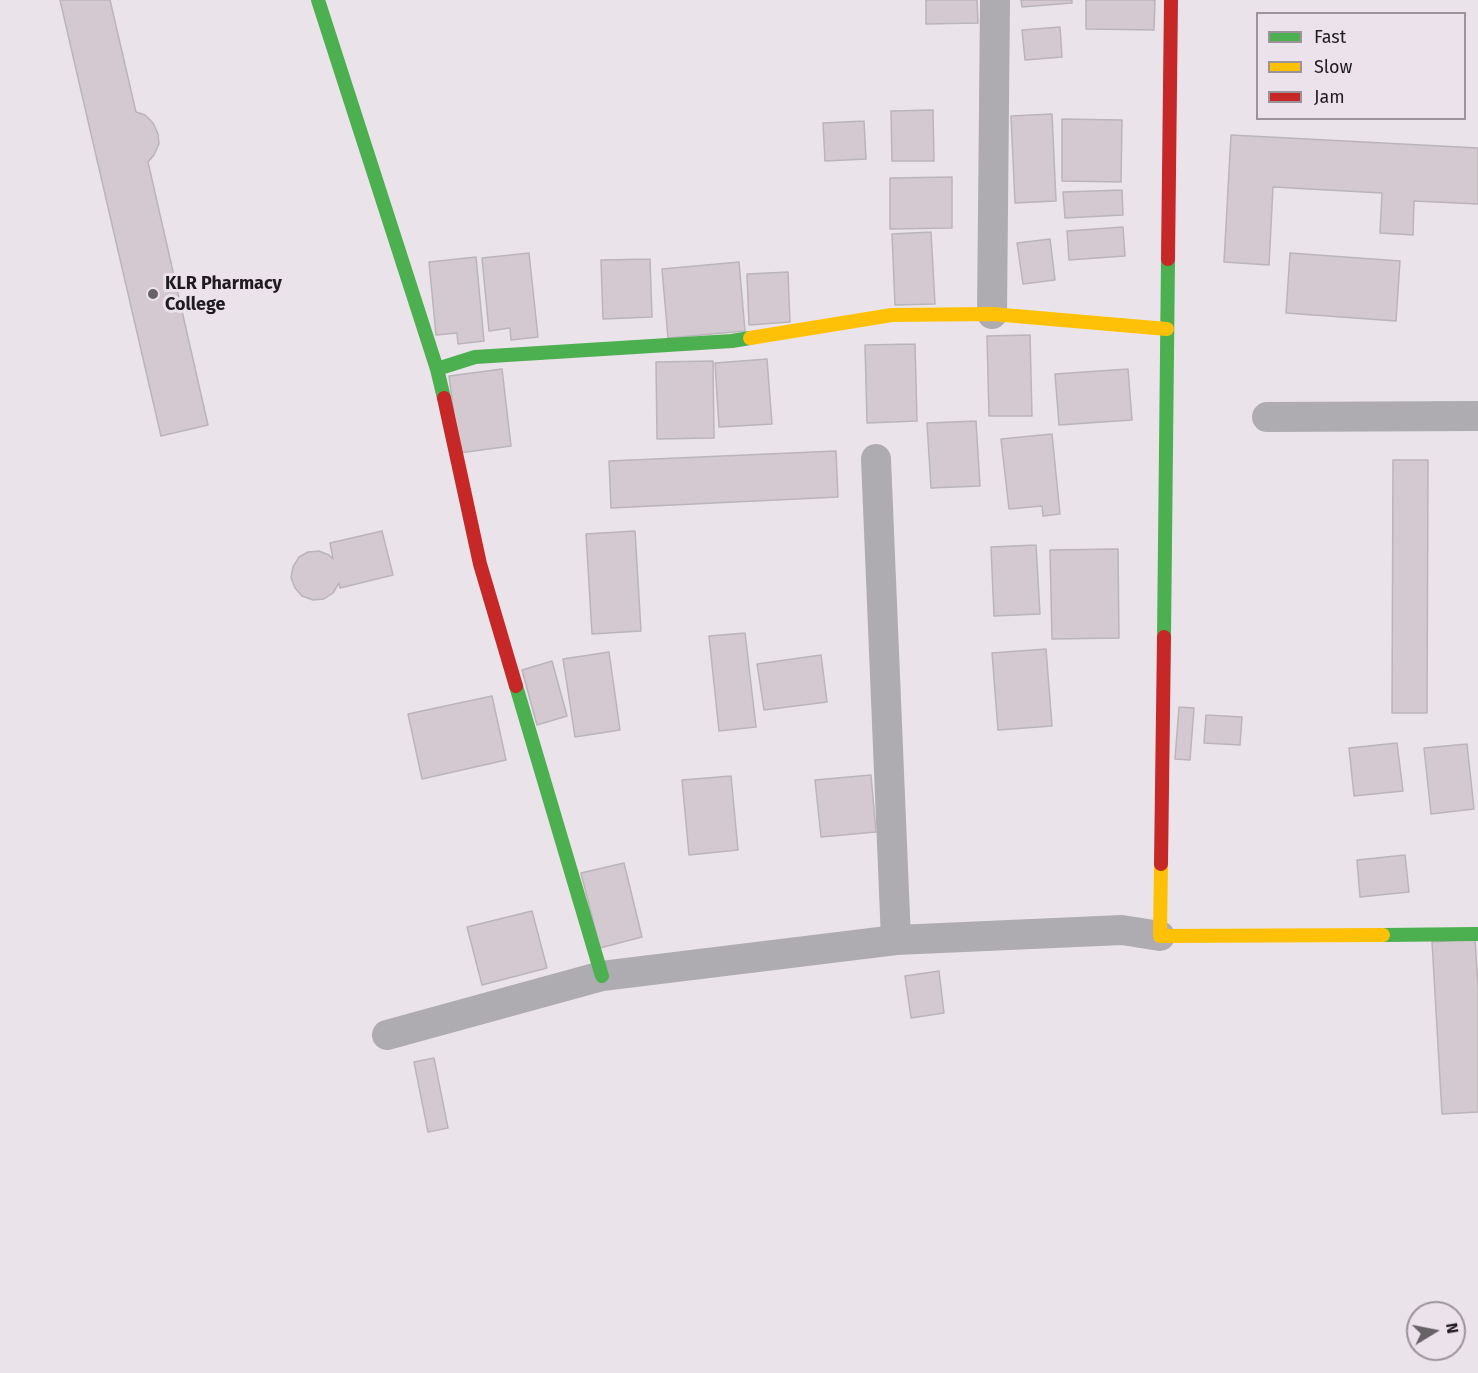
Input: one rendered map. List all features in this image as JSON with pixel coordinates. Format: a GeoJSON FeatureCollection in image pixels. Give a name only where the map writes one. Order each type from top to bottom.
{"type":"FeatureCollection","features":[{"type":"Feature","properties":{"kind":"street"},"geometry":{"type":"LineString","coordinates":[[318,0],[437,369],[480,564],[602,976]]}},
{"type":"Feature","properties":{"kind":"street"},"geometry":{"type":"LineString","coordinates":[[992,314],[994,0]]}},
{"type":"Feature","properties":{"kind":"street"},"geometry":{"type":"LineString","coordinates":[[1160,936],[1171,0]]}},
{"type":"Feature","properties":{"kind":"street"},"geometry":{"type":"LineString","coordinates":[[437,369],[475,357],[732,341],[892,315],[992,314],[1167,329]]}},
{"type":"Feature","properties":{"kind":"street"},"geometry":{"type":"LineString","coordinates":[[1267,417],[1478,416]]}},
{"type":"Feature","properties":{"kind":"street"},"geometry":{"type":"LineString","coordinates":[[876,459],[896,940]]}},
{"type":"Feature","properties":{"kind":"street"},"geometry":{"type":"LineString","coordinates":[[387,1035],[602,976],[896,940],[1122,930],[1160,936],[1478,934]]}},
{"type":"Feature","properties":{"kind":"building","name":"KLR Pharmacy College"},"geometry":{"type":"Polygon","coordinates":[[[60,0],[110,0],[136,112],[145,115],[153,123],[158,134],[159,144],[148,162],[208,425],[161,436],[60,0]]]}},
{"type":"Feature","properties":{"kind":"building"},"geometry":{"type":"Polygon","coordinates":[[[926,0],[977,0],[978,23],[926,24],[926,0]]]}},
{"type":"Feature","properties":{"kind":"building"},"geometry":{"type":"Polygon","coordinates":[[[1021,0],[1072,0],[1072,3],[1022,7],[1021,0]]]}},
{"type":"Feature","properties":{"kind":"building"},"geometry":{"type":"Polygon","coordinates":[[[1086,0],[1155,0],[1154,30],[1086,29],[1086,0]]]}},
{"type":"Feature","properties":{"kind":"building"},"geometry":{"type":"Polygon","coordinates":[[[1060,27],[1062,57],[1025,60],[1022,30],[1060,27]]]}},
{"type":"Feature","properties":{"kind":"building"},"geometry":{"type":"Polygon","coordinates":[[[933,110],[934,161],[892,161],[891,111],[933,110]]]}},
{"type":"Feature","properties":{"kind":"building"},"geometry":{"type":"Polygon","coordinates":[[[1052,114],[1056,201],[1015,203],[1011,116],[1052,114]]]}},
{"type":"Feature","properties":{"kind":"building"},"geometry":{"type":"Polygon","coordinates":[[[1062,119],[1122,120],[1121,182],[1062,181],[1062,119]]]}},
{"type":"Feature","properties":{"kind":"building"},"geometry":{"type":"Polygon","coordinates":[[[864,121],[866,159],[825,161],[823,123],[864,121]]]}},
{"type":"Feature","properties":{"kind":"building"},"geometry":{"type":"Polygon","coordinates":[[[1231,135],[1478,148],[1478,204],[1414,201],[1413,235],[1380,233],[1382,193],[1273,187],[1269,265],[1224,262],[1231,135]]]}},
{"type":"Feature","properties":{"kind":"building"},"geometry":{"type":"Polygon","coordinates":[[[952,177],[952,228],[890,229],[890,178],[952,177]]]}},
{"type":"Feature","properties":{"kind":"building"},"geometry":{"type":"Polygon","coordinates":[[[1122,190],[1123,215],[1065,218],[1063,192],[1122,190]]]}},
{"type":"Feature","properties":{"kind":"building"},"geometry":{"type":"Polygon","coordinates":[[[1123,227],[1125,256],[1069,260],[1067,231],[1123,227]]]}},
{"type":"Feature","properties":{"kind":"building"},"geometry":{"type":"Polygon","coordinates":[[[931,232],[935,304],[895,305],[892,234],[931,232]]]}},
{"type":"Feature","properties":{"kind":"building"},"geometry":{"type":"Polygon","coordinates":[[[1050,239],[1055,280],[1023,284],[1017,243],[1050,239]]]}},
{"type":"Feature","properties":{"kind":"building"},"geometry":{"type":"Polygon","coordinates":[[[529,253],[538,337],[511,340],[510,328],[489,331],[482,258],[529,253]]]}},
{"type":"Feature","properties":{"kind":"building"},"geometry":{"type":"Polygon","coordinates":[[[1290,253],[1400,261],[1396,321],[1286,313],[1290,253]]]}},
{"type":"Feature","properties":{"kind":"building"},"geometry":{"type":"Polygon","coordinates":[[[476,257],[484,341],[458,344],[457,333],[436,335],[429,262],[476,257]]]}},
{"type":"Feature","properties":{"kind":"building"},"geometry":{"type":"Polygon","coordinates":[[[650,259],[652,317],[603,319],[601,260],[650,259]]]}},
{"type":"Feature","properties":{"kind":"building"},"geometry":{"type":"Polygon","coordinates":[[[739,262],[745,331],[668,338],[662,269],[739,262]]]}},
{"type":"Feature","properties":{"kind":"building"},"geometry":{"type":"Polygon","coordinates":[[[788,272],[790,322],[749,325],[747,274],[788,272]]]}},
{"type":"Feature","properties":{"kind":"building"},"geometry":{"type":"Polygon","coordinates":[[[1030,335],[1032,416],[989,416],[987,336],[1030,335]]]}},
{"type":"Feature","properties":{"kind":"building"},"geometry":{"type":"Polygon","coordinates":[[[915,344],[917,421],[867,423],[865,345],[915,344]]]}},
{"type":"Feature","properties":{"kind":"building"},"geometry":{"type":"Polygon","coordinates":[[[767,359],[772,424],[719,427],[715,363],[767,359]]]}},
{"type":"Feature","properties":{"kind":"building"},"geometry":{"type":"Polygon","coordinates":[[[713,361],[714,438],[657,439],[656,362],[713,361]]]}},
{"type":"Feature","properties":{"kind":"building"},"geometry":{"type":"Polygon","coordinates":[[[502,369],[511,446],[459,453],[449,376],[502,369]]]}},
{"type":"Feature","properties":{"kind":"building"},"geometry":{"type":"Polygon","coordinates":[[[1128,369],[1132,420],[1059,425],[1055,374],[1128,369]]]}},
{"type":"Feature","properties":{"kind":"building"},"geometry":{"type":"Polygon","coordinates":[[[976,421],[980,486],[931,488],[927,423],[976,421]]]}},
{"type":"Feature","properties":{"kind":"building"},"geometry":{"type":"Polygon","coordinates":[[[1052,434],[1060,514],[1043,516],[1042,506],[1009,509],[1001,439],[1052,434]]]}},
{"type":"Feature","properties":{"kind":"building"},"geometry":{"type":"Polygon","coordinates":[[[836,451],[838,497],[611,508],[609,461],[836,451]]]}},
{"type":"Feature","properties":{"kind":"building"},"geometry":{"type":"Polygon","coordinates":[[[1393,460],[1428,460],[1427,713],[1392,713],[1393,460]]]}},
{"type":"Feature","properties":{"kind":"building"},"geometry":{"type":"Polygon","coordinates":[[[382,531],[393,575],[340,588],[339,583],[333,593],[324,599],[313,600],[302,596],[295,588],[291,578],[293,567],[299,557],[308,552],[319,551],[333,559],[330,543],[382,531]]]}},
{"type":"Feature","properties":{"kind":"building"},"geometry":{"type":"Polygon","coordinates":[[[635,531],[641,631],[592,634],[586,534],[635,531]]]}},
{"type":"Feature","properties":{"kind":"building"},"geometry":{"type":"Polygon","coordinates":[[[1036,545],[1040,614],[994,616],[991,547],[1036,545]]]}},
{"type":"Feature","properties":{"kind":"building"},"geometry":{"type":"Polygon","coordinates":[[[1118,549],[1119,638],[1052,639],[1050,550],[1118,549]]]}},
{"type":"Feature","properties":{"kind":"building"},"geometry":{"type":"Polygon","coordinates":[[[745,633],[756,727],[719,731],[709,636],[745,633]]]}},
{"type":"Feature","properties":{"kind":"building"},"geometry":{"type":"Polygon","coordinates":[[[1046,649],[1052,726],[998,730],[992,653],[1046,649]]]}},
{"type":"Feature","properties":{"kind":"building"},"geometry":{"type":"Polygon","coordinates":[[[609,652],[620,730],[575,737],[563,659],[609,652]]]}},
{"type":"Feature","properties":{"kind":"building"},"geometry":{"type":"Polygon","coordinates":[[[821,655],[827,702],[764,710],[757,664],[821,655]]]}},
{"type":"Feature","properties":{"kind":"building"},"geometry":{"type":"Polygon","coordinates":[[[552,661],[567,716],[537,725],[522,670],[552,661]]]}},
{"type":"Feature","properties":{"kind":"building"},"geometry":{"type":"Polygon","coordinates":[[[492,696],[506,760],[422,779],[408,714],[492,696]]]}},
{"type":"Feature","properties":{"kind":"building"},"geometry":{"type":"Polygon","coordinates":[[[1179,707],[1194,708],[1190,760],[1175,759],[1179,707]]]}},
{"type":"Feature","properties":{"kind":"building"},"geometry":{"type":"Polygon","coordinates":[[[1206,715],[1242,717],[1240,745],[1204,743],[1206,715]]]}},
{"type":"Feature","properties":{"kind":"building"},"geometry":{"type":"Polygon","coordinates":[[[1397,743],[1403,791],[1354,796],[1349,748],[1397,743]]]}},
{"type":"Feature","properties":{"kind":"building"},"geometry":{"type":"Polygon","coordinates":[[[1467,744],[1474,809],[1431,814],[1424,748],[1467,744]]]}},
{"type":"Feature","properties":{"kind":"building"},"geometry":{"type":"Polygon","coordinates":[[[871,775],[876,832],[821,837],[815,780],[871,775]]]}},
{"type":"Feature","properties":{"kind":"building"},"geometry":{"type":"Polygon","coordinates":[[[731,776],[738,850],[689,855],[682,780],[731,776]]]}},
{"type":"Feature","properties":{"kind":"building"},"geometry":{"type":"Polygon","coordinates":[[[1405,855],[1409,892],[1360,897],[1357,860],[1405,855]]]}},
{"type":"Feature","properties":{"kind":"building"},"geometry":{"type":"Polygon","coordinates":[[[624,863],[642,937],[600,948],[581,873],[624,863]]]}},
{"type":"Feature","properties":{"kind":"building"},"geometry":{"type":"Polygon","coordinates":[[[532,911],[547,968],[482,985],[467,927],[532,911]]]}},
{"type":"Feature","properties":{"kind":"building"},"geometry":{"type":"Polygon","coordinates":[[[1475,939],[1478,987],[1478,1112],[1442,1114],[1432,942],[1475,939]]]}},
{"type":"Feature","properties":{"kind":"building"},"geometry":{"type":"Polygon","coordinates":[[[939,971],[944,1013],[911,1018],[905,976],[939,971]]]}},
{"type":"Feature","properties":{"kind":"building"},"geometry":{"type":"Polygon","coordinates":[[[434,1058],[448,1128],[428,1132],[414,1062],[434,1058]]]}},
{"type":"Feature","properties":{"kind":"traffic: fast"},"geometry":{"type":"LineString","coordinates":[[318,0],[437,369],[444,398]]}},
{"type":"Feature","properties":{"kind":"traffic: fast"},"geometry":{"type":"LineString","coordinates":[[1164,637],[1168,259]]}},
{"type":"Feature","properties":{"kind":"traffic: fast"},"geometry":{"type":"LineString","coordinates":[[437,369],[475,357],[750,338]]}},
{"type":"Feature","properties":{"kind":"traffic: fast"},"geometry":{"type":"LineString","coordinates":[[516,686],[602,976]]}},
{"type":"Feature","properties":{"kind":"traffic: fast"},"geometry":{"type":"LineString","coordinates":[[1383,935],[1478,934]]}},
{"type":"Feature","properties":{"kind":"traffic: slow"},"geometry":{"type":"LineString","coordinates":[[750,338],[892,315],[992,314],[1167,329]]}},
{"type":"Feature","properties":{"kind":"traffic: slow"},"geometry":{"type":"LineString","coordinates":[[1161,864],[1160,936],[1383,935]]}},
{"type":"Feature","properties":{"kind":"traffic: jam"},"geometry":{"type":"LineString","coordinates":[[1168,259],[1171,0]]}},
{"type":"Feature","properties":{"kind":"traffic: jam"},"geometry":{"type":"LineString","coordinates":[[444,398],[480,564],[516,686]]}},
{"type":"Feature","properties":{"kind":"traffic: jam"},"geometry":{"type":"LineString","coordinates":[[1161,864],[1164,637]]}},
{"type":"Feature","properties":{"kind":"place","name":"KLR Pharmacy College"},"geometry":{"type":"Point","coordinates":[153,294]}}]}
